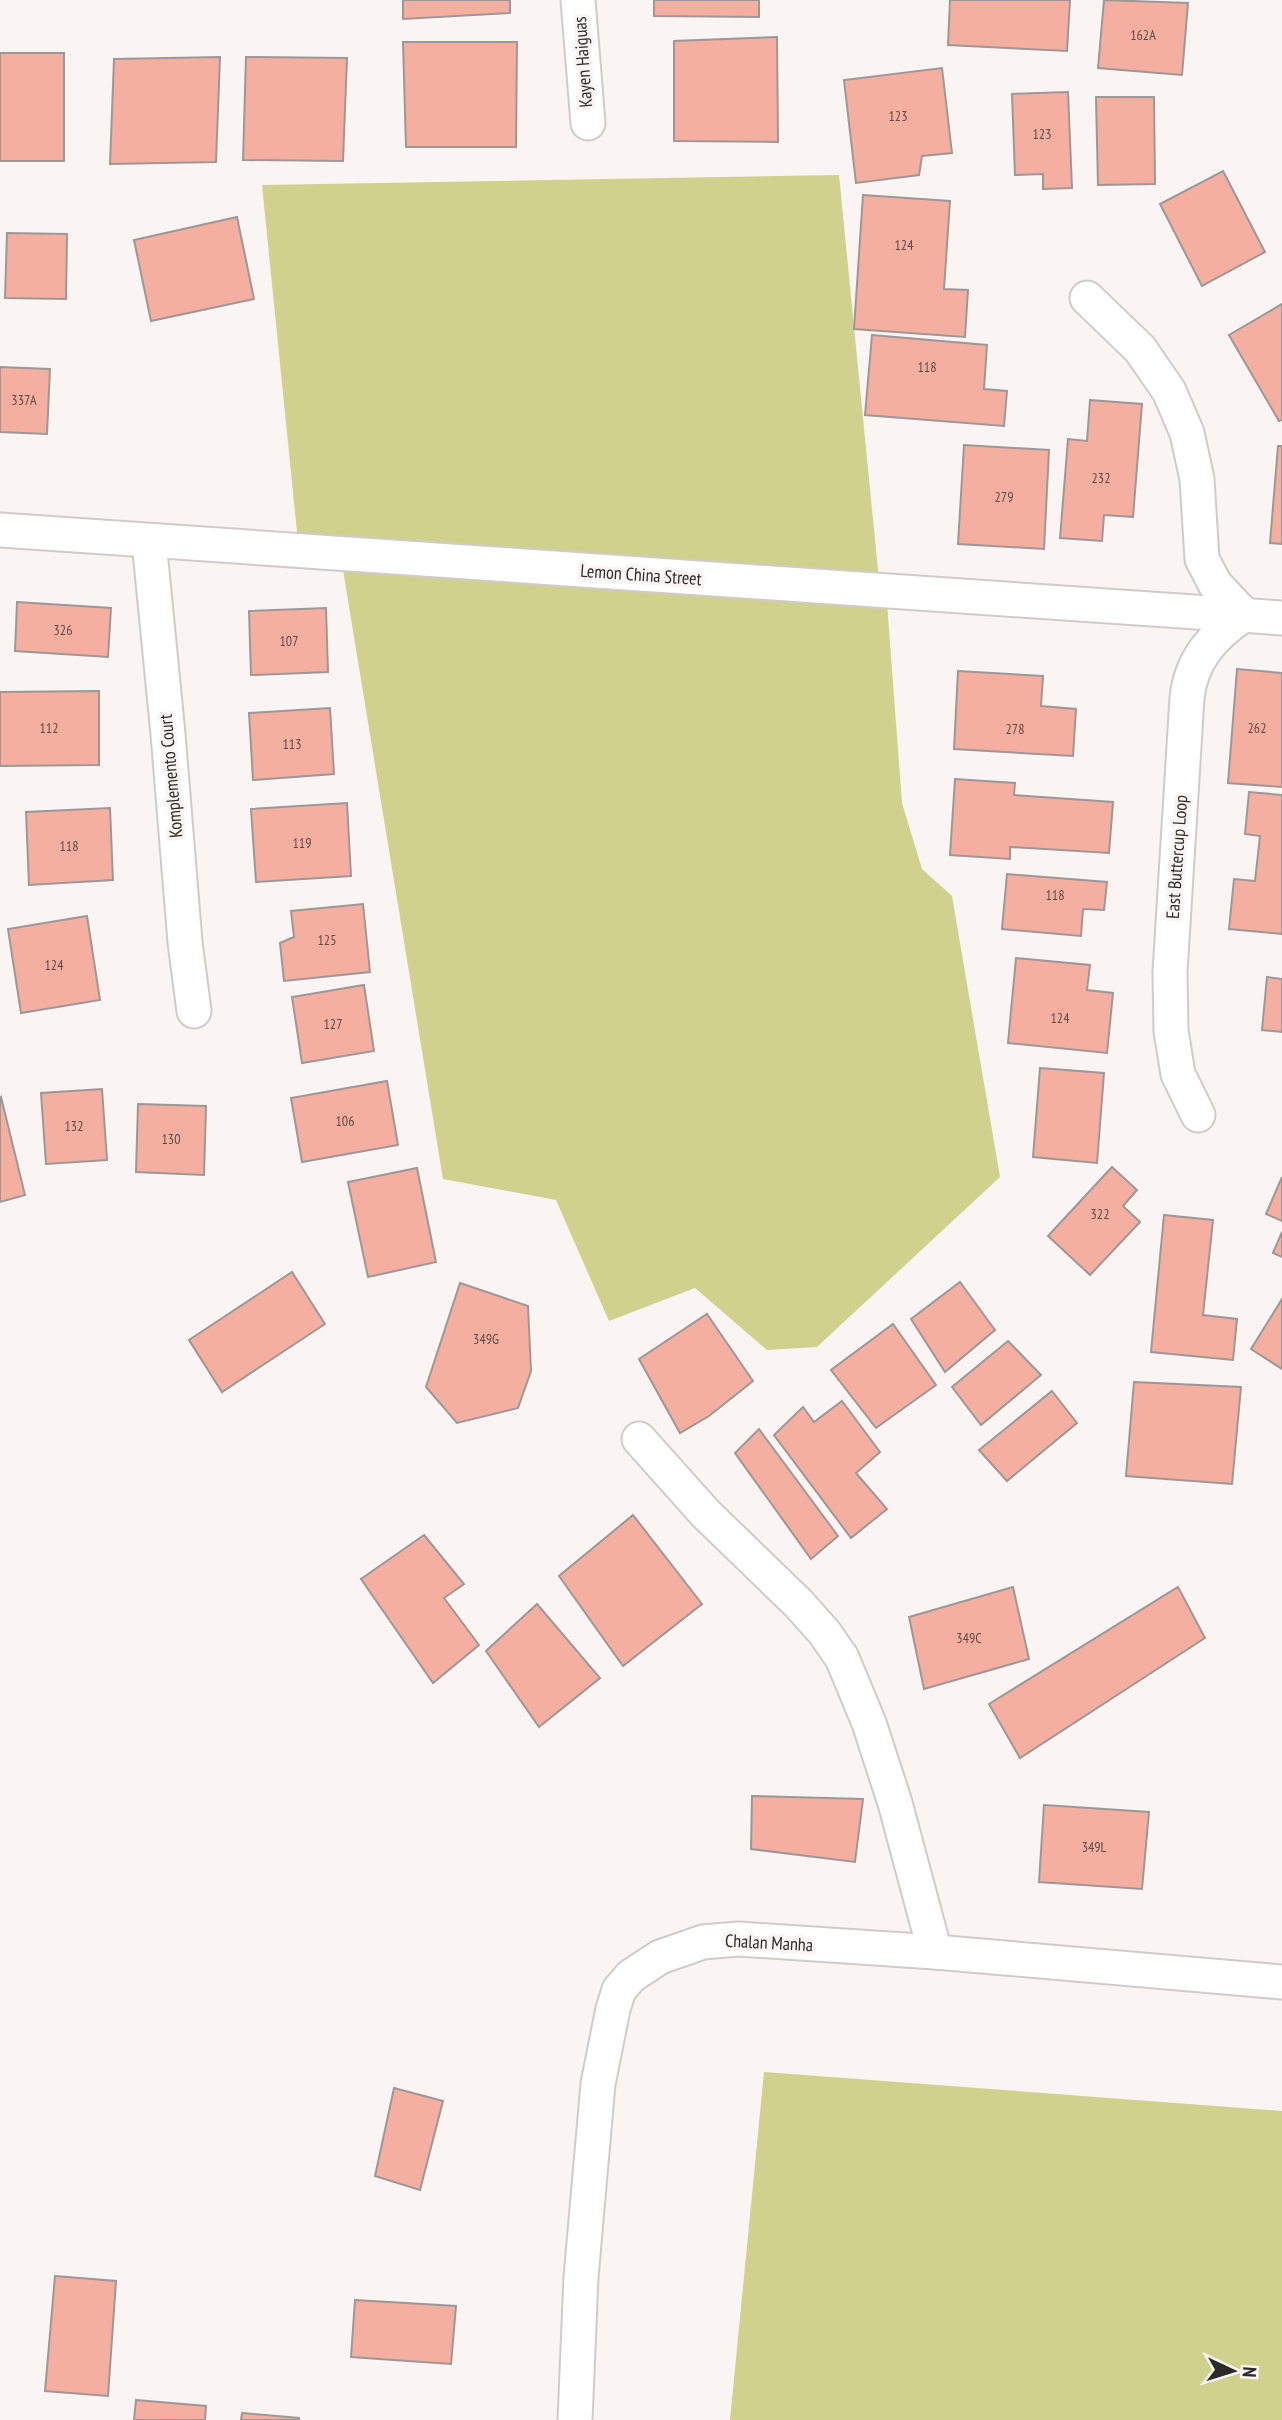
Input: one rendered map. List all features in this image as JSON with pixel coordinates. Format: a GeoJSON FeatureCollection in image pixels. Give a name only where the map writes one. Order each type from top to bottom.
{"type":"FeatureCollection","features":[{"type":"Feature","properties":{"kind":"street","name":"Kayen Haiguas"},"geometry":{"type":"LineString","coordinates":[[578,0],[588,123]]}},
{"type":"Feature","properties":{"kind":"street"},"geometry":{"type":"LineString","coordinates":[[1087,298],[1140,349],[1170,391],[1187,433],[1197,479],[1202,559],[1215,584],[1244,615]]}},
{"type":"Feature","properties":{"kind":"street","name":"Lemon China Street"},"geometry":{"type":"LineString","coordinates":[[0,530],[1282,618]]}},
{"type":"Feature","properties":{"kind":"street","name":"Komplemento Court"},"geometry":{"type":"LineString","coordinates":[[149,541],[185,942],[194,1012]]}},
{"type":"Feature","properties":{"kind":"street","name":"East Buttercup Loop"},"geometry":{"type":"LineString","coordinates":[[1198,1115],[1178,1074],[1171,1031],[1170,972],[1187,698],[1189,682],[1204,650],[1226,627],[1244,615]]}},
{"type":"Feature","properties":{"kind":"street"},"geometry":{"type":"LineString","coordinates":[[639,1439],[706,1514],[798,1603],[836,1649],[869,1723],[891,1790],[935,1952]]}},
{"type":"Feature","properties":{"kind":"street","name":"Chalan Manha"},"geometry":{"type":"LineString","coordinates":[[575,2420],[581,2277],[598,2084],[612,2009],[619,1990],[631,1976],[660,1957],[703,1942],[738,1939],[935,1952],[1282,1982]]}},
{"type":"Feature","properties":{"kind":"green space"},"geometry":{"type":"Polygon","coordinates":[[[839,175],[879,580],[299,552],[262,185],[839,175]]]}},
{"type":"Feature","properties":{"kind":"green space"},"geometry":{"type":"Polygon","coordinates":[[[343,570],[887,603],[902,803],[922,869],[952,896],[1000,1177],[817,1347],[767,1350],[695,1288],[609,1321],[556,1200],[443,1179],[343,570]]]}},
{"type":"Feature","properties":{"kind":"green space"},"geometry":{"type":"Polygon","coordinates":[[[764,2072],[1282,2111],[1282,2420],[730,2420],[764,2072]]]}},
{"type":"Feature","properties":{"kind":"building"},"geometry":{"type":"Polygon","coordinates":[[[403,0],[510,0],[510,13],[403,19],[403,0]]]}},
{"type":"Feature","properties":{"kind":"building"},"geometry":{"type":"Polygon","coordinates":[[[654,0],[759,0],[759,17],[654,16],[654,0]]]}},
{"type":"Feature","properties":{"kind":"building"},"geometry":{"type":"Polygon","coordinates":[[[950,0],[1070,0],[1067,51],[948,45],[950,0]]]}},
{"type":"Feature","properties":{"kind":"building"},"geometry":{"type":"Polygon","coordinates":[[[1104,0],[1188,3],[1182,75],[1098,68],[1104,0]]]}},
{"type":"Feature","properties":{"kind":"building"},"geometry":{"type":"Polygon","coordinates":[[[777,37],[778,142],[674,141],[674,41],[777,37]]]}},
{"type":"Feature","properties":{"kind":"building"},"geometry":{"type":"Polygon","coordinates":[[[403,42],[517,42],[516,147],[406,147],[403,42]]]}},
{"type":"Feature","properties":{"kind":"building"},"geometry":{"type":"Polygon","coordinates":[[[0,53],[64,53],[64,161],[0,161],[0,53]]]}},
{"type":"Feature","properties":{"kind":"building"},"geometry":{"type":"Polygon","coordinates":[[[220,57],[216,162],[110,164],[114,59],[220,57]]]}},
{"type":"Feature","properties":{"kind":"building"},"geometry":{"type":"Polygon","coordinates":[[[246,57],[347,58],[343,161],[243,160],[246,57]]]}},
{"type":"Feature","properties":{"kind":"building"},"geometry":{"type":"Polygon","coordinates":[[[942,68],[952,153],[922,156],[919,175],[856,183],[844,80],[942,68]]]}},
{"type":"Feature","properties":{"kind":"building"},"geometry":{"type":"Polygon","coordinates":[[[1068,92],[1072,188],[1043,189],[1043,174],[1015,175],[1012,94],[1068,92]]]}},
{"type":"Feature","properties":{"kind":"building"},"geometry":{"type":"Polygon","coordinates":[[[1096,97],[1154,97],[1155,184],[1098,185],[1096,97]]]}},
{"type":"Feature","properties":{"kind":"building"},"geometry":{"type":"Polygon","coordinates":[[[1223,171],[1265,252],[1202,286],[1160,204],[1223,171]]]}},
{"type":"Feature","properties":{"kind":"building"},"geometry":{"type":"Polygon","coordinates":[[[863,195],[950,201],[944,289],[968,290],[965,337],[854,329],[863,195]]]}},
{"type":"Feature","properties":{"kind":"building"},"geometry":{"type":"Polygon","coordinates":[[[237,217],[254,299],[151,321],[134,240],[237,217]]]}},
{"type":"Feature","properties":{"kind":"building"},"geometry":{"type":"Polygon","coordinates":[[[7,233],[67,234],[66,299],[5,298],[7,233]]]}},
{"type":"Feature","properties":{"kind":"building"},"geometry":{"type":"Polygon","coordinates":[[[1282,304],[1282,420],[1279,421],[1229,335],[1282,304]]]}},
{"type":"Feature","properties":{"kind":"building"},"geometry":{"type":"Polygon","coordinates":[[[872,335],[987,345],[984,389],[1007,391],[1004,426],[865,415],[872,335]]]}},
{"type":"Feature","properties":{"kind":"building"},"geometry":{"type":"Polygon","coordinates":[[[0,367],[50,369],[47,434],[0,432],[0,367]]]}},
{"type":"Feature","properties":{"kind":"building"},"geometry":{"type":"Polygon","coordinates":[[[1090,400],[1142,404],[1133,517],[1104,515],[1102,541],[1060,538],[1068,439],[1087,441],[1090,400]]]}},
{"type":"Feature","properties":{"kind":"building"},"geometry":{"type":"Polygon","coordinates":[[[964,445],[1049,450],[1044,549],[958,544],[964,445]]]}},
{"type":"Feature","properties":{"kind":"building"},"geometry":{"type":"Polygon","coordinates":[[[1278,446],[1282,446],[1282,544],[1270,543],[1278,446]]]}},
{"type":"Feature","properties":{"kind":"building"},"geometry":{"type":"Polygon","coordinates":[[[17,602],[111,608],[108,657],[15,651],[17,602]]]}},
{"type":"Feature","properties":{"kind":"building"},"geometry":{"type":"Polygon","coordinates":[[[326,608],[328,672],[251,675],[249,611],[326,608]]]}},
{"type":"Feature","properties":{"kind":"building"},"geometry":{"type":"Polygon","coordinates":[[[1237,669],[1282,673],[1282,787],[1228,783],[1237,669]]]}},
{"type":"Feature","properties":{"kind":"building"},"geometry":{"type":"Polygon","coordinates":[[[958,671],[1043,676],[1041,706],[1076,709],[1073,756],[954,749],[958,671]]]}},
{"type":"Feature","properties":{"kind":"building"},"geometry":{"type":"Polygon","coordinates":[[[99,691],[99,765],[0,766],[0,692],[99,691]]]}},
{"type":"Feature","properties":{"kind":"building"},"geometry":{"type":"Polygon","coordinates":[[[330,708],[334,774],[253,780],[249,713],[330,708]]]}},
{"type":"Feature","properties":{"kind":"building"},"geometry":{"type":"Polygon","coordinates":[[[955,779],[1015,783],[1014,795],[1113,802],[1109,853],[1010,847],[1010,859],[950,855],[955,779]]]}},
{"type":"Feature","properties":{"kind":"building"},"geometry":{"type":"Polygon","coordinates":[[[1249,792],[1282,795],[1282,934],[1229,929],[1234,879],[1255,881],[1260,836],[1245,834],[1249,792]]]}},
{"type":"Feature","properties":{"kind":"building"},"geometry":{"type":"Polygon","coordinates":[[[347,803],[351,876],[256,882],[251,809],[347,803]]]}},
{"type":"Feature","properties":{"kind":"building"},"geometry":{"type":"Polygon","coordinates":[[[110,808],[113,880],[29,885],[26,812],[110,808]]]}},
{"type":"Feature","properties":{"kind":"building"},"geometry":{"type":"Polygon","coordinates":[[[1007,874],[1107,882],[1104,910],[1083,909],[1081,936],[1002,929],[1007,874]]]}},
{"type":"Feature","properties":{"kind":"building"},"geometry":{"type":"Polygon","coordinates":[[[363,904],[370,972],[284,981],[280,943],[294,937],[291,911],[363,904]]]}},
{"type":"Feature","properties":{"kind":"building"},"geometry":{"type":"Polygon","coordinates":[[[87,916],[100,1000],[21,1013],[8,929],[87,916]]]}},
{"type":"Feature","properties":{"kind":"building"},"geometry":{"type":"Polygon","coordinates":[[[1016,958],[1090,965],[1087,990],[1113,993],[1107,1053],[1008,1043],[1016,958]]]}},
{"type":"Feature","properties":{"kind":"building"},"geometry":{"type":"Polygon","coordinates":[[[1267,977],[1282,979],[1282,1032],[1262,1030],[1267,977]]]}},
{"type":"Feature","properties":{"kind":"building"},"geometry":{"type":"Polygon","coordinates":[[[364,985],[374,1051],[302,1063],[292,997],[364,985]]]}},
{"type":"Feature","properties":{"kind":"building"},"geometry":{"type":"Polygon","coordinates":[[[1040,1068],[1104,1073],[1097,1163],[1033,1157],[1040,1068]]]}},
{"type":"Feature","properties":{"kind":"building"},"geometry":{"type":"Polygon","coordinates":[[[387,1081],[398,1145],[302,1162],[291,1098],[387,1081]]]}},
{"type":"Feature","properties":{"kind":"building"},"geometry":{"type":"Polygon","coordinates":[[[102,1089],[107,1160],[46,1164],[41,1093],[102,1089]]]}},
{"type":"Feature","properties":{"kind":"building"},"geometry":{"type":"Polygon","coordinates":[[[0,1098],[25,1195],[0,1202],[0,1098]]]}},
{"type":"Feature","properties":{"kind":"building"},"geometry":{"type":"Polygon","coordinates":[[[138,1104],[206,1106],[204,1175],[136,1172],[138,1104]]]}},
{"type":"Feature","properties":{"kind":"building"},"geometry":{"type":"Polygon","coordinates":[[[1112,1167],[1137,1190],[1123,1206],[1140,1222],[1090,1275],[1048,1236],[1112,1167]]]}},
{"type":"Feature","properties":{"kind":"building"},"geometry":{"type":"Polygon","coordinates":[[[417,1168],[436,1262],[368,1277],[348,1182],[417,1168]]]}},
{"type":"Feature","properties":{"kind":"building"},"geometry":{"type":"Polygon","coordinates":[[[1282,1177],[1282,1221],[1266,1214],[1282,1177]]]}},
{"type":"Feature","properties":{"kind":"building"},"geometry":{"type":"Polygon","coordinates":[[[1164,1215],[1213,1220],[1203,1315],[1237,1319],[1233,1360],[1151,1352],[1164,1215]]]}},
{"type":"Feature","properties":{"kind":"building"},"geometry":{"type":"Polygon","coordinates":[[[1282,1232],[1282,1257],[1273,1253],[1282,1232]]]}},
{"type":"Feature","properties":{"kind":"building"},"geometry":{"type":"Polygon","coordinates":[[[292,1272],[325,1324],[222,1392],[189,1340],[292,1272]]]}},
{"type":"Feature","properties":{"kind":"building"},"geometry":{"type":"Polygon","coordinates":[[[960,1282],[995,1330],[945,1372],[911,1319],[960,1282]]]}},
{"type":"Feature","properties":{"kind":"building"},"geometry":{"type":"Polygon","coordinates":[[[460,1283],[528,1306],[531,1371],[518,1408],[457,1423],[426,1387],[460,1283]]]}},
{"type":"Feature","properties":{"kind":"building"},"geometry":{"type":"Polygon","coordinates":[[[1282,1299],[1282,1369],[1251,1349],[1282,1299]]]}},
{"type":"Feature","properties":{"kind":"building"},"geometry":{"type":"Polygon","coordinates":[[[707,1314],[753,1381],[709,1416],[680,1433],[639,1359],[707,1314]]]}},
{"type":"Feature","properties":{"kind":"building"},"geometry":{"type":"Polygon","coordinates":[[[893,1324],[936,1385],[876,1428],[831,1370],[893,1324]]]}},
{"type":"Feature","properties":{"kind":"building"},"geometry":{"type":"Polygon","coordinates":[[[1008,1341],[1041,1375],[981,1425],[952,1387],[1008,1341]]]}},
{"type":"Feature","properties":{"kind":"building"},"geometry":{"type":"Polygon","coordinates":[[[1134,1382],[1241,1387],[1232,1484],[1126,1476],[1134,1382]]]}},
{"type":"Feature","properties":{"kind":"building"},"geometry":{"type":"Polygon","coordinates":[[[1052,1391],[1077,1423],[1007,1481],[979,1450],[1052,1391]]]}},
{"type":"Feature","properties":{"kind":"building"},"geometry":{"type":"Polygon","coordinates":[[[842,1401],[880,1452],[856,1473],[887,1509],[851,1538],[774,1435],[803,1407],[814,1422],[842,1401]]]}},
{"type":"Feature","properties":{"kind":"building"},"geometry":{"type":"Polygon","coordinates":[[[759,1429],[838,1536],[811,1559],[735,1453],[759,1429]]]}},
{"type":"Feature","properties":{"kind":"building"},"geometry":{"type":"Polygon","coordinates":[[[633,1515],[702,1604],[623,1666],[559,1576],[633,1515]]]}},
{"type":"Feature","properties":{"kind":"building"},"geometry":{"type":"Polygon","coordinates":[[[424,1535],[464,1584],[444,1598],[479,1645],[433,1683],[361,1579],[424,1535]]]}},
{"type":"Feature","properties":{"kind":"building"},"geometry":{"type":"Polygon","coordinates":[[[1013,1587],[1029,1659],[924,1689],[909,1617],[1013,1587]]]}},
{"type":"Feature","properties":{"kind":"building"},"geometry":{"type":"Polygon","coordinates":[[[1178,1587],[1205,1638],[1020,1758],[989,1704],[1178,1587]]]}},
{"type":"Feature","properties":{"kind":"building"},"geometry":{"type":"Polygon","coordinates":[[[537,1604],[600,1678],[539,1727],[486,1651],[537,1604]]]}},
{"type":"Feature","properties":{"kind":"building"},"geometry":{"type":"Polygon","coordinates":[[[752,1796],[863,1799],[855,1862],[751,1849],[752,1796]]]}},
{"type":"Feature","properties":{"kind":"building"},"geometry":{"type":"Polygon","coordinates":[[[1044,1805],[1149,1812],[1142,1889],[1039,1882],[1044,1805]]]}},
{"type":"Feature","properties":{"kind":"building"},"geometry":{"type":"Polygon","coordinates":[[[394,2088],[443,2101],[420,2190],[375,2176],[394,2088]]]}},
{"type":"Feature","properties":{"kind":"building"},"geometry":{"type":"Polygon","coordinates":[[[55,2276],[116,2281],[108,2396],[45,2391],[55,2276]]]}},
{"type":"Feature","properties":{"kind":"building"},"geometry":{"type":"Polygon","coordinates":[[[355,2300],[456,2306],[451,2364],[351,2357],[355,2300]]]}},
{"type":"Feature","properties":{"kind":"building"},"geometry":{"type":"Polygon","coordinates":[[[136,2400],[206,2406],[205,2420],[134,2420],[136,2400]]]}},
{"type":"Feature","properties":{"kind":"building"},"geometry":{"type":"Polygon","coordinates":[[[242,2413],[299,2418],[299,2420],[241,2420],[242,2413]]]}}]}
